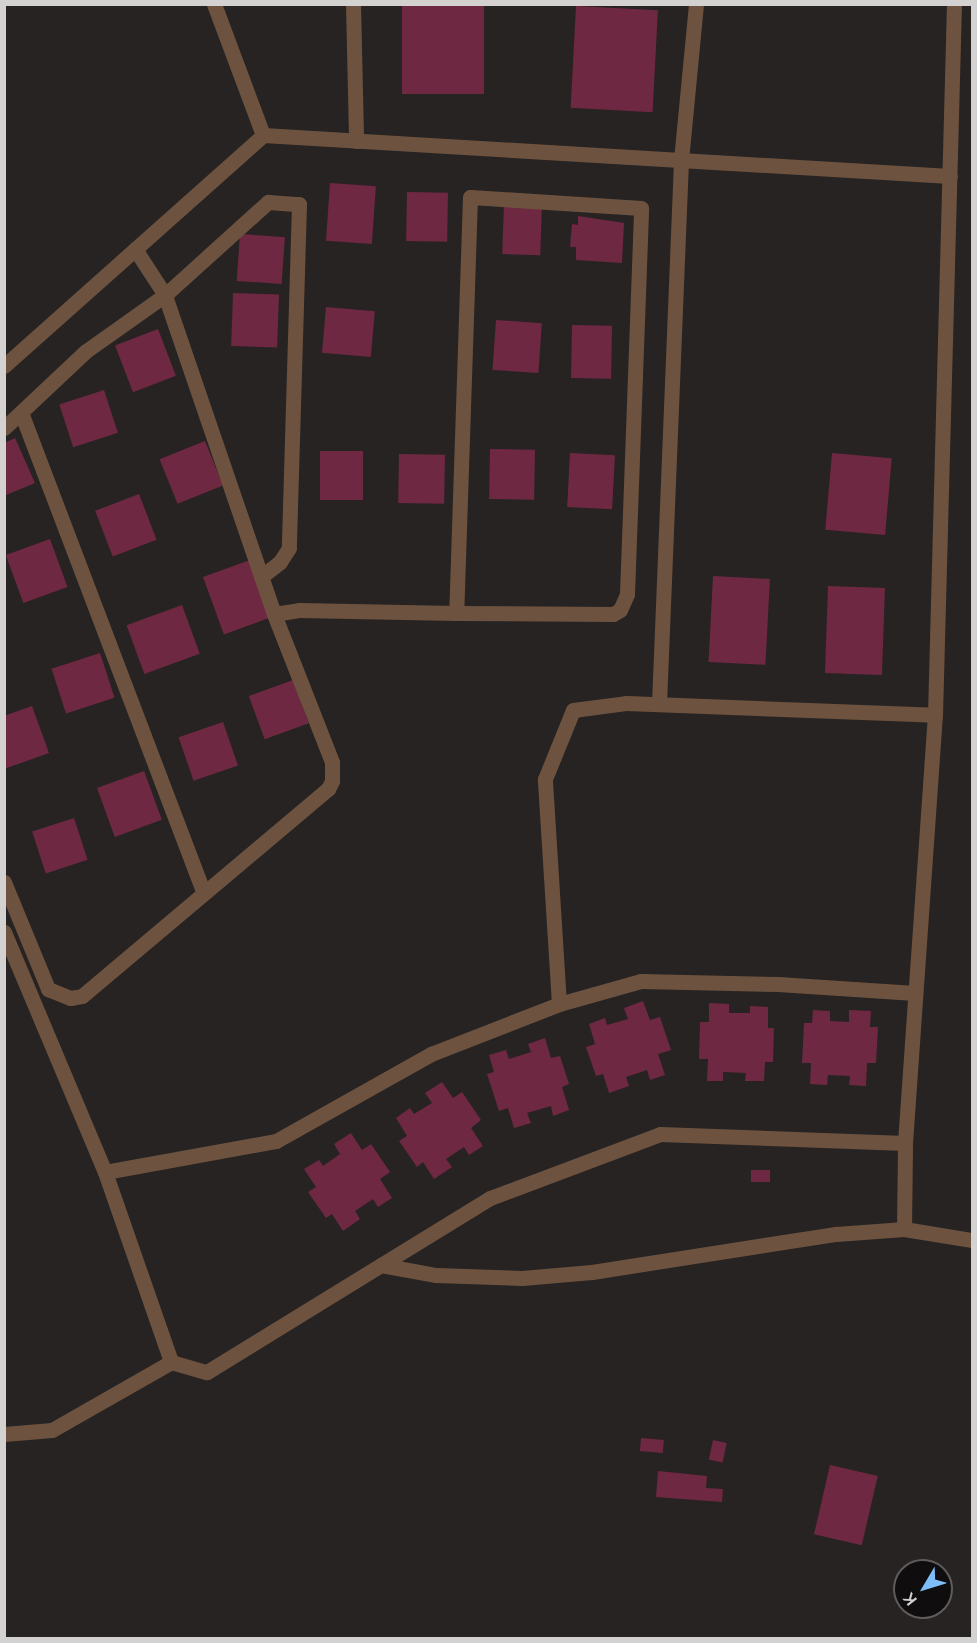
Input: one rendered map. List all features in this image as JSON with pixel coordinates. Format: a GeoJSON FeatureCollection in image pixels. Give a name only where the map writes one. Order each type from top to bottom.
{"type":"FeatureCollection","features":[{"type":"Feature","properties":{"kind":"street"},"geometry":{"type":"LineString","coordinates":[[214,4],[262,135]]}},
{"type":"Feature","properties":{"kind":"street"},"geometry":{"type":"LineString","coordinates":[[352,4],[356,141]]}},
{"type":"Feature","properties":{"kind":"street"},"geometry":{"type":"LineString","coordinates":[[659,704],[681,160],[696,4]]}},
{"type":"Feature","properties":{"kind":"street"},"geometry":{"type":"LineString","coordinates":[[904,1229],[905,1143],[934,715],[954,4]]}},
{"type":"Feature","properties":{"kind":"street"},"geometry":{"type":"LineString","coordinates":[[4,366],[262,135],[950,176]]}},
{"type":"Feature","properties":{"kind":"street"},"geometry":{"type":"LineString","coordinates":[[274,614],[299,610],[456,614],[613,614],[625,602],[641,208],[470,197],[456,614]]}},
{"type":"Feature","properties":{"kind":"street"},"geometry":{"type":"LineString","coordinates":[[4,428],[22,415],[86,351],[165,295],[268,202],[298,204],[289,548],[280,562],[261,577]]}},
{"type":"Feature","properties":{"kind":"street"},"geometry":{"type":"LineString","coordinates":[[4,882],[40,977],[48,989],[70,998],[82,996],[328,789],[332,781],[332,762],[274,614],[165,295],[135,249]]}},
{"type":"Feature","properties":{"kind":"street"},"geometry":{"type":"LineString","coordinates":[[22,415],[204,891]]}},
{"type":"Feature","properties":{"kind":"street"},"geometry":{"type":"LineString","coordinates":[[559,1004],[545,780],[573,710],[626,703],[934,715]]}},
{"type":"Feature","properties":{"kind":"street"},"geometry":{"type":"LineString","coordinates":[[4,932],[105,1172],[171,1362]]}},
{"type":"Feature","properties":{"kind":"street"},"geometry":{"type":"LineString","coordinates":[[105,1172],[276,1141],[431,1054],[559,1004],[641,981],[778,984],[915,993]]}},
{"type":"Feature","properties":{"kind":"street"},"geometry":{"type":"LineString","coordinates":[[4,1434],[52,1430],[171,1362],[207,1372],[490,1198],[660,1134],[905,1143]]}},
{"type":"Feature","properties":{"kind":"street"},"geometry":{"type":"LineString","coordinates":[[381,1265],[436,1275],[522,1278],[592,1272],[836,1234],[904,1229],[972,1240]]}},
{"type":"Feature","properties":{"kind":"building"},"geometry":{"type":"Polygon","coordinates":[[[402,4],[484,4],[484,94],[402,94],[402,4]]]}},
{"type":"Feature","properties":{"kind":"building"},"geometry":{"type":"Polygon","coordinates":[[[576,6],[658,10],[653,112],[571,108],[576,6]]]}},
{"type":"Feature","properties":{"kind":"building"},"geometry":{"type":"Polygon","coordinates":[[[330,183],[376,186],[372,244],[326,241],[330,183]]]}},
{"type":"Feature","properties":{"kind":"building"},"geometry":{"type":"Polygon","coordinates":[[[407,192],[448,193],[447,242],[406,241],[407,192]]]}},
{"type":"Feature","properties":{"kind":"building"},"geometry":{"type":"Polygon","coordinates":[[[504,203],[542,204],[540,255],[502,254],[504,203]]]}},
{"type":"Feature","properties":{"kind":"building"},"geometry":{"type":"Polygon","coordinates":[[[578,216],[624,223],[622,263],[576,260],[576,247],[570,247],[572,224],[578,225],[578,216]]]}},
{"type":"Feature","properties":{"kind":"building"},"geometry":{"type":"Polygon","coordinates":[[[240,234],[285,237],[282,284],[237,281],[240,234]]]}},
{"type":"Feature","properties":{"kind":"building"},"geometry":{"type":"Polygon","coordinates":[[[233,293],[279,295],[277,348],[231,346],[233,293]]]}},
{"type":"Feature","properties":{"kind":"building"},"geometry":{"type":"Polygon","coordinates":[[[326,307],[375,311],[371,357],[322,353],[326,307]]]}},
{"type":"Feature","properties":{"kind":"building"},"geometry":{"type":"Polygon","coordinates":[[[496,320],[542,323],[538,373],[493,370],[496,320]]]}},
{"type":"Feature","properties":{"kind":"building"},"geometry":{"type":"Polygon","coordinates":[[[572,325],[612,326],[611,379],[571,378],[572,325]]]}},
{"type":"Feature","properties":{"kind":"building"},"geometry":{"type":"Polygon","coordinates":[[[158,329],[176,376],[133,392],[115,345],[158,329]]]}},
{"type":"Feature","properties":{"kind":"building"},"geometry":{"type":"Polygon","coordinates":[[[104,390],[118,433],[73,447],[59,405],[104,390]]]}},
{"type":"Feature","properties":{"kind":"building"},"geometry":{"type":"Polygon","coordinates":[[[15,438],[35,483],[4,496],[4,443],[15,438]]]}},
{"type":"Feature","properties":{"kind":"building"},"geometry":{"type":"Polygon","coordinates":[[[205,441],[223,486],[178,504],[160,459],[205,441]]]}},
{"type":"Feature","properties":{"kind":"building"},"geometry":{"type":"Polygon","coordinates":[[[490,449],[535,450],[534,500],[489,499],[490,449]]]}},
{"type":"Feature","properties":{"kind":"building"},"geometry":{"type":"Polygon","coordinates":[[[320,451],[363,451],[363,500],[320,500],[320,451]]]}},
{"type":"Feature","properties":{"kind":"building"},"geometry":{"type":"Polygon","coordinates":[[[570,453],[615,455],[612,509],[567,507],[570,453]]]}},
{"type":"Feature","properties":{"kind":"building"},"geometry":{"type":"Polygon","coordinates":[[[832,453],[892,458],[885,535],[825,530],[832,453]]]}},
{"type":"Feature","properties":{"kind":"building"},"geometry":{"type":"Polygon","coordinates":[[[399,454],[445,455],[444,504],[398,503],[399,454]]]}},
{"type":"Feature","properties":{"kind":"building"},"geometry":{"type":"Polygon","coordinates":[[[139,494],[157,540],[113,557],[95,511],[139,494]]]}},
{"type":"Feature","properties":{"kind":"building"},"geometry":{"type":"Polygon","coordinates":[[[50,539],[67,587],[23,603],[6,555],[50,539]]]}},
{"type":"Feature","properties":{"kind":"building"},"geometry":{"type":"Polygon","coordinates":[[[250,560],[271,617],[224,634],[203,577],[250,560]]]}},
{"type":"Feature","properties":{"kind":"building"},"geometry":{"type":"Polygon","coordinates":[[[713,576],[770,579],[765,665],[708,662],[713,576]]]}},
{"type":"Feature","properties":{"kind":"building"},"geometry":{"type":"Polygon","coordinates":[[[828,586],[885,588],[882,675],[825,673],[828,586]]]}},
{"type":"Feature","properties":{"kind":"building"},"geometry":{"type":"Polygon","coordinates":[[[182,605],[200,654],[144,674],[127,625],[182,605]]]}},
{"type":"Feature","properties":{"kind":"building"},"geometry":{"type":"Polygon","coordinates":[[[100,653],[115,698],[66,713],[51,669],[100,653]]]}},
{"type":"Feature","properties":{"kind":"building"},"geometry":{"type":"Polygon","coordinates":[[[293,680],[309,723],[265,739],[249,696],[293,680]]]}},
{"type":"Feature","properties":{"kind":"building"},"geometry":{"type":"Polygon","coordinates":[[[32,706],[49,753],[4,769],[4,716],[32,706]]]}},
{"type":"Feature","properties":{"kind":"building"},"geometry":{"type":"Polygon","coordinates":[[[223,722],[238,765],[194,781],[179,737],[223,722]]]}},
{"type":"Feature","properties":{"kind":"building"},"geometry":{"type":"Polygon","coordinates":[[[144,771],[162,820],[115,837],[97,788],[144,771]]]}},
{"type":"Feature","properties":{"kind":"building"},"geometry":{"type":"Polygon","coordinates":[[[74,818],[88,860],[46,873],[32,832],[74,818]]]}},
{"type":"Feature","properties":{"kind":"building"},"geometry":{"type":"Polygon","coordinates":[[[643,1001],[650,1020],[660,1017],[671,1050],[658,1054],[665,1075],[650,1080],[647,1070],[626,1077],[629,1086],[609,1093],[603,1074],[596,1076],[586,1047],[595,1044],[589,1024],[605,1018],[607,1025],[628,1019],[624,1008],[643,1001]]]}},
{"type":"Feature","properties":{"kind":"building"},"geometry":{"type":"Polygon","coordinates":[[[709,1003],[729,1004],[729,1013],[750,1013],[750,1006],[768,1007],[768,1028],[774,1028],[773,1062],[765,1062],[764,1081],[745,1081],[746,1073],[723,1072],[723,1081],[707,1081],[708,1059],[699,1059],[700,1022],[709,1022],[709,1003]]]}},
{"type":"Feature","properties":{"kind":"building"},"geometry":{"type":"Polygon","coordinates":[[[813,1010],[830,1011],[830,1021],[849,1022],[849,1010],[871,1011],[870,1027],[878,1027],[876,1063],[867,1063],[866,1086],[849,1085],[850,1076],[828,1075],[827,1085],[810,1084],[811,1063],[802,1063],[804,1023],[812,1023],[813,1010]]]}},
{"type":"Feature","properties":{"kind":"building"},"geometry":{"type":"Polygon","coordinates":[[[545,1038],[551,1058],[560,1056],[569,1084],[562,1087],[569,1110],[553,1116],[551,1106],[527,1113],[531,1123],[514,1128],[508,1108],[499,1111],[487,1074],[494,1072],[489,1055],[506,1050],[509,1059],[531,1052],[528,1044],[545,1038]]]}},
{"type":"Feature","properties":{"kind":"building"},"geometry":{"type":"Polygon","coordinates":[[[442,1082],[453,1098],[462,1092],[481,1120],[471,1128],[483,1146],[469,1155],[464,1147],[446,1159],[452,1167],[434,1179],[423,1162],[417,1167],[399,1141],[407,1136],[396,1118],[410,1108],[414,1114],[432,1103],[425,1093],[442,1082]]]}},
{"type":"Feature","properties":{"kind":"building"},"geometry":{"type":"Polygon","coordinates":[[[351,1133],[362,1150],[371,1144],[390,1172],[380,1179],[392,1198],[378,1207],[373,1199],[355,1211],[360,1219],[343,1231],[332,1214],[326,1218],[308,1192],[316,1187],[304,1169],[319,1160],[323,1166],[340,1154],[334,1144],[351,1133]]]}},
{"type":"Feature","properties":{"kind":"building"},"geometry":{"type":"Polygon","coordinates":[[[751,1170],[770,1170],[770,1182],[751,1182],[751,1170]]]}},
{"type":"Feature","properties":{"kind":"building"},"geometry":{"type":"Polygon","coordinates":[[[641,1438],[664,1440],[663,1453],[640,1451],[641,1438]]]}},
{"type":"Feature","properties":{"kind":"building"},"geometry":{"type":"Polygon","coordinates":[[[713,1440],[727,1443],[723,1462],[709,1460],[713,1440]]]}},
{"type":"Feature","properties":{"kind":"building"},"geometry":{"type":"Polygon","coordinates":[[[830,1465],[878,1476],[862,1545],[814,1534],[830,1465]]]}},
{"type":"Feature","properties":{"kind":"building"},"geometry":{"type":"Polygon","coordinates":[[[658,1471],[707,1476],[706,1488],[723,1489],[722,1502],[656,1497],[658,1471]]]}}]}
